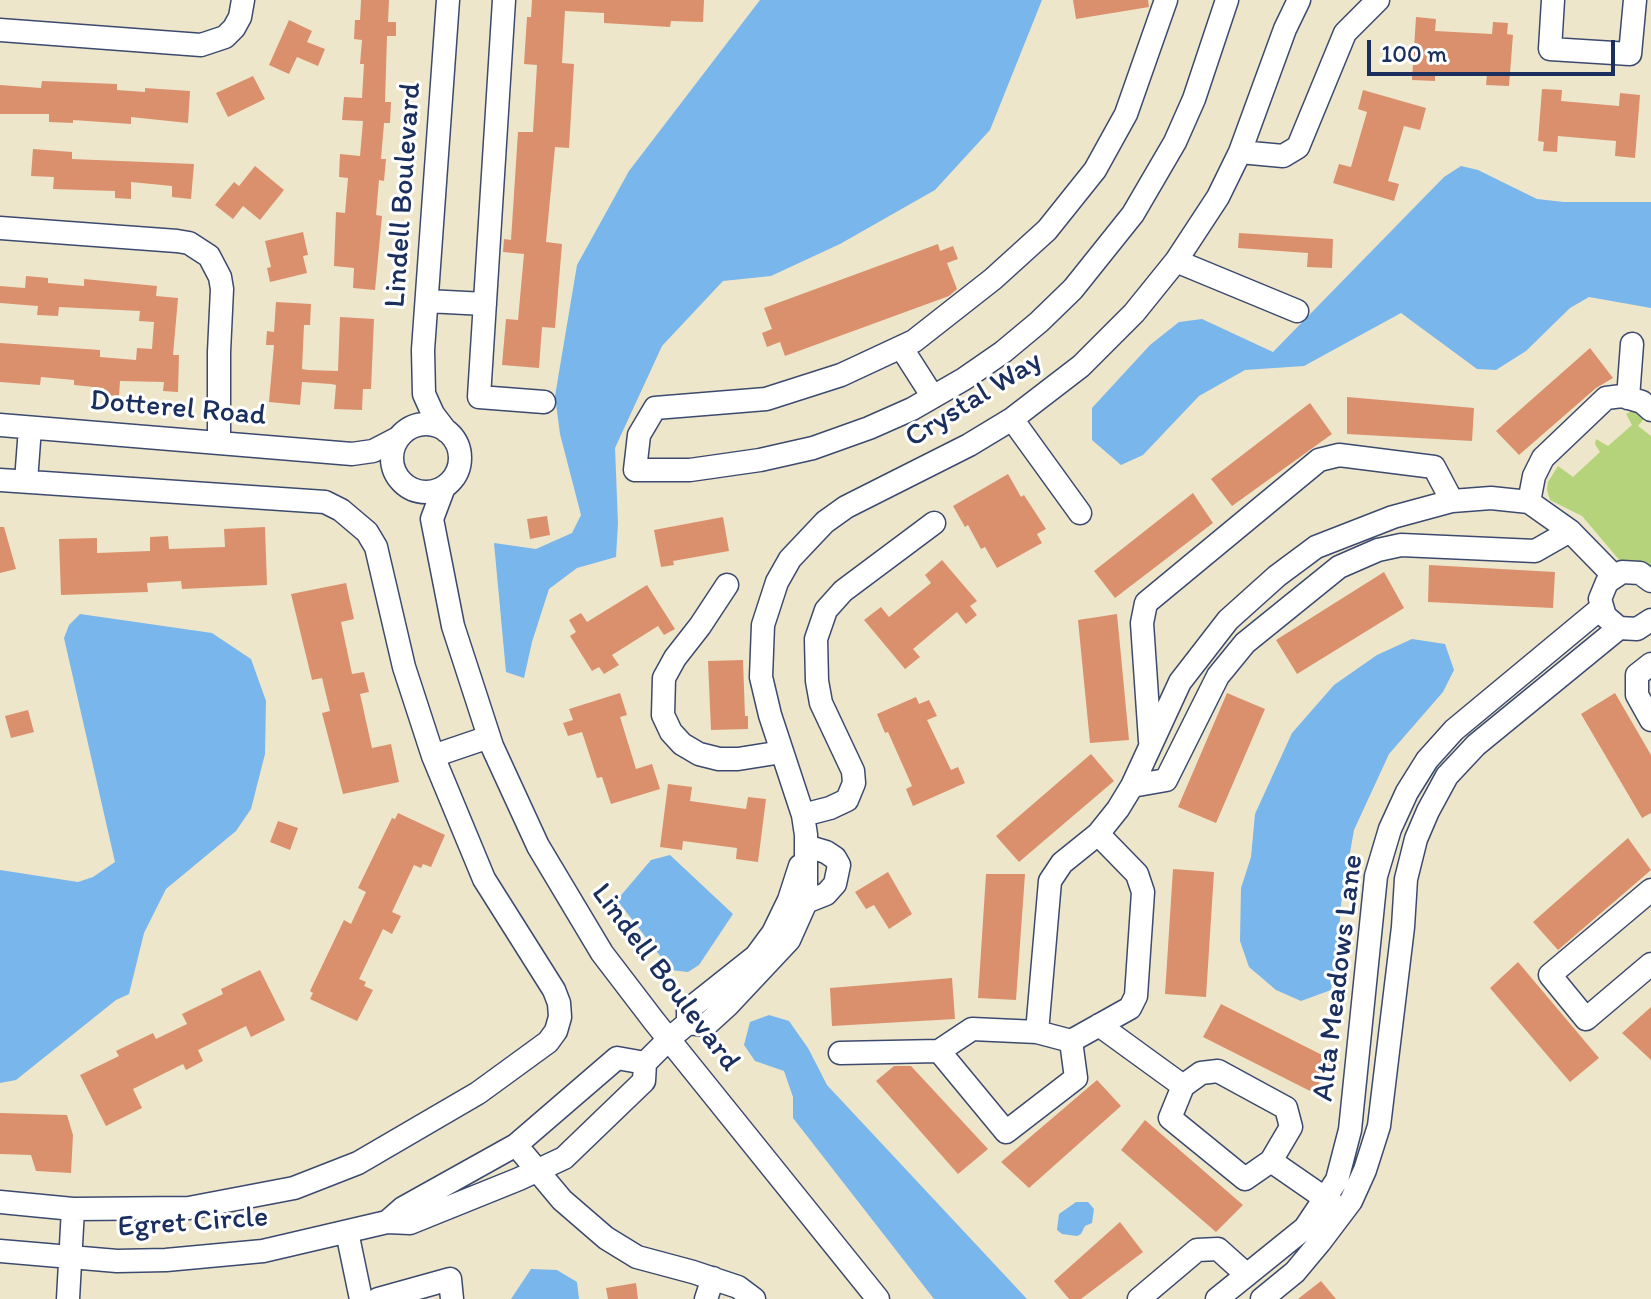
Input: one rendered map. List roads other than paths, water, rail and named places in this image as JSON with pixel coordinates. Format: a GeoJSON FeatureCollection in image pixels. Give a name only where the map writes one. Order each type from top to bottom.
{"type":"FeatureCollection","features":[{"type":"Feature","properties":{"kind":"street"},"geometry":{"type":"LineString","coordinates":[[0,30],[201,45],[225,37],[234,28],[243,0]]}},
{"type":"Feature","properties":{"kind":"street","name":"Lindell Boulevard"},"geometry":{"type":"LineString","coordinates":[[446,431],[433,414],[424,394],[423,350],[448,0]]}},
{"type":"Feature","properties":{"kind":"street"},"geometry":{"type":"LineString","coordinates":[[504,0],[479,397],[544,402]]}},
{"type":"Feature","properties":{"kind":"street"},"geometry":{"type":"LineString","coordinates":[[1166,0],[1126,114],[1095,170],[1047,230],[993,279],[914,341],[841,375],[766,399],[655,408],[639,435],[635,470],[690,470],[760,460],[813,448],[869,428],[933,397],[1003,352],[1073,289],[1114,240],[1158,174],[1194,99],[1227,0]]}},
{"type":"Feature","properties":{"kind":"street","name":"Crystal Way"},"geometry":{"type":"LineString","coordinates":[[669,1039],[688,1023],[706,1025],[728,1005],[789,940],[806,902],[803,815],[763,690],[760,651],[768,606],[790,559],[825,522],[846,507],[969,445],[1012,419],[1052,390],[1109,340],[1176,261],[1218,197],[1259,106],[1285,29],[1299,0]]}},
{"type":"Feature","properties":{"kind":"street"},"geometry":{"type":"LineString","coordinates":[[1240,152],[1283,156],[1298,147],[1345,33],[1378,0]]}},
{"type":"Feature","properties":{"kind":"street"},"geometry":{"type":"LineString","coordinates":[[1553,0],[1550,49],[1630,54],[1641,2]]}},
{"type":"Feature","properties":{"kind":"street"},"geometry":{"type":"LineString","coordinates":[[0,228],[177,241],[189,243],[209,256],[220,277],[222,289],[219,441]]}},
{"type":"Feature","properties":{"kind":"street"},"geometry":{"type":"LineString","coordinates":[[1176,261],[1297,311]]}},
{"type":"Feature","properties":{"kind":"street"},"geometry":{"type":"LineString","coordinates":[[427,301],[485,304]]}},
{"type":"Feature","properties":{"kind":"street"},"geometry":{"type":"LineString","coordinates":[[1628,398],[1632,344]]}},
{"type":"Feature","properties":{"kind":"street"},"geometry":{"type":"LineString","coordinates":[[901,347],[933,397]]}},
{"type":"Feature","properties":{"kind":"street","name":"Lindell Boulevard"},"geometry":{"type":"LineString","coordinates":[[403,434],[424,394]]}},
{"type":"Feature","properties":{"kind":"street"},"geometry":{"type":"LineString","coordinates":[[1529,502],[1534,476],[1543,458],[1606,398],[1628,398],[1642,402],[1651,410]]}},
{"type":"Feature","properties":{"kind":"street"},"geometry":{"type":"LineString","coordinates":[[1012,419],[1080,513]]}},
{"type":"Feature","properties":{"kind":"street","name":"Dotterel Road"},"geometry":{"type":"LineString","coordinates":[[0,425],[352,454],[373,451],[403,434]]}},
{"type":"Feature","properties":{"kind":"street"},"geometry":{"type":"LineString","coordinates":[[420,425],[433,425],[446,431],[455,440],[460,453],[454,478],[444,487],[431,492],[418,492],[401,481],[392,464],[392,451],[403,434],[420,425]]}},
{"type":"Feature","properties":{"kind":"street"},"geometry":{"type":"LineString","coordinates":[[26,481],[30,428]]}},
{"type":"Feature","properties":{"kind":"street","name":"Dotterel Road"},"geometry":{"type":"LineString","coordinates":[[352,454],[401,481]]}},
{"type":"Feature","properties":{"kind":"street"},"geometry":{"type":"LineString","coordinates":[[1150,746],[1142,623],[1146,603],[1319,460],[1339,455],[1434,467],[1452,501]]}},
{"type":"Feature","properties":{"kind":"street"},"geometry":{"type":"LineString","coordinates":[[0,480],[325,502],[341,510],[367,532],[376,547],[404,667],[433,756],[484,879],[554,990],[560,1017],[556,1031],[548,1042],[478,1093],[358,1163],[294,1188],[189,1208],[73,1209],[0,1202]]}},
{"type":"Feature","properties":{"kind":"street","name":"Lindell Boulevard"},"geometry":{"type":"LineString","coordinates":[[401,481],[432,519],[453,626],[489,737],[524,818],[568,900],[602,953],[878,1299]]}},
{"type":"Feature","properties":{"kind":"street"},"geometry":{"type":"LineString","coordinates":[[432,519],[444,487]]}},
{"type":"Feature","properties":{"kind":"street"},"geometry":{"type":"LineString","coordinates":[[1037,1032],[1050,881],[1062,863],[1098,834],[1118,809],[1132,786],[1180,682],[1228,620],[1277,576],[1316,547],[1393,517],[1452,501],[1491,498],[1529,502],[1570,531],[1614,576]]}},
{"type":"Feature","properties":{"kind":"street"},"geometry":{"type":"LineString","coordinates":[[803,815],[847,800],[854,783],[853,771],[821,703],[817,681],[816,639],[826,610],[843,591],[934,523]]}},
{"type":"Feature","properties":{"kind":"street"},"geometry":{"type":"LineString","coordinates":[[1132,786],[1166,780],[1218,676],[1245,643],[1339,567],[1378,550],[1401,545],[1535,551],[1570,531]]}},
{"type":"Feature","properties":{"kind":"street"},"geometry":{"type":"LineString","coordinates":[[1651,581],[1631,571],[1614,576],[1602,590],[1601,608],[1611,623],[1619,628],[1637,629],[1651,620]]}},
{"type":"Feature","properties":{"kind":"street"},"geometry":{"type":"LineString","coordinates":[[727,585],[664,678],[663,715],[671,732],[682,744],[699,754],[719,759],[738,759],[782,752]]}},
{"type":"Feature","properties":{"kind":"street","name":"Alta Meadows Lane"},"geometry":{"type":"LineString","coordinates":[[1265,1298],[1295,1272],[1334,1204],[1350,1130],[1376,876],[1390,829],[1407,792],[1427,760],[1454,730],[1601,608]]}},
{"type":"Feature","properties":{"kind":"street","name":"Alta Meadows Lane"},"geometry":{"type":"LineString","coordinates":[[1217,1299],[1334,1204],[1365,1170],[1379,1126],[1385,1067],[1400,1053],[1403,1026],[1394,993],[1409,866],[1416,839],[1447,776],[1476,745],[1619,628]]}},
{"type":"Feature","properties":{"kind":"street"},"geometry":{"type":"LineString","coordinates":[[1651,664],[1637,675],[1637,695],[1651,720]]}},
{"type":"Feature","properties":{"kind":"street"},"geometry":{"type":"LineString","coordinates":[[433,756],[489,737]]}},
{"type":"Feature","properties":{"kind":"street"},"geometry":{"type":"LineString","coordinates":[[840,1053],[939,1051],[972,1029],[1037,1032],[1071,1041],[1130,1008],[1136,996],[1143,892],[1137,874],[1098,834]]}},
{"type":"Feature","properties":{"kind":"street","name":"Crystal Way"},"geometry":{"type":"LineString","coordinates":[[806,846],[826,852],[839,865],[835,884],[826,894],[806,902]]}},
{"type":"Feature","properties":{"kind":"street","name":"Crystal Way"},"geometry":{"type":"LineString","coordinates":[[688,1023],[688,1010],[756,956],[773,933],[789,900],[806,846]]}},
{"type":"Feature","properties":{"kind":"street"},"geometry":{"type":"LineString","coordinates":[[1651,890],[1550,975],[1586,1019],[1651,964]]}},
{"type":"Feature","properties":{"kind":"street"},"geometry":{"type":"LineString","coordinates":[[1099,1025],[1183,1086]]}},
{"type":"Feature","properties":{"kind":"street","name":"Egret Circle"},"geometry":{"type":"LineString","coordinates":[[0,1251],[117,1261],[166,1260],[238,1254],[387,1222],[410,1223],[564,1158],[644,1081],[645,1063],[669,1039]]}},
{"type":"Feature","properties":{"kind":"street"},"geometry":{"type":"LineString","coordinates":[[939,1051],[1006,1132],[1076,1078],[1071,1041]]}},
{"type":"Feature","properties":{"kind":"street","name":"Egret Circle"},"geometry":{"type":"LineString","coordinates":[[387,1222],[403,1208],[516,1145],[617,1058],[645,1063]]}},
{"type":"Feature","properties":{"kind":"street"},"geometry":{"type":"LineString","coordinates":[[1357,1062],[1385,1067]]}},
{"type":"Feature","properties":{"kind":"street"},"geometry":{"type":"LineString","coordinates":[[1218,1071],[1286,1108],[1291,1127],[1271,1161],[1245,1179],[1170,1118],[1183,1086],[1201,1073],[1218,1071]]}},
{"type":"Feature","properties":{"kind":"street"},"geometry":{"type":"LineString","coordinates":[[516,1145],[562,1200],[606,1238],[637,1257],[710,1289],[738,1287],[754,1299]]}},
{"type":"Feature","properties":{"kind":"street"},"geometry":{"type":"LineString","coordinates":[[1271,1161],[1334,1204]]}},
{"type":"Feature","properties":{"kind":"street"},"geometry":{"type":"LineString","coordinates":[[68,1299],[73,1209]]}},
{"type":"Feature","properties":{"kind":"street"},"geometry":{"type":"LineString","coordinates":[[347,1232],[361,1299]]}},
{"type":"Feature","properties":{"kind":"street"},"geometry":{"type":"LineString","coordinates":[[1139,1299],[1197,1250],[1218,1249],[1247,1275]]}},
{"type":"Feature","properties":{"kind":"street"},"geometry":{"type":"LineString","coordinates":[[378,1299],[450,1279],[452,1299]]}},
{"type":"Feature","properties":{"kind":"water"},"geometry":{"type":"Polygon","coordinates":[[[760,0],[1042,0],[990,130],[935,190],[840,244],[771,276],[723,281],[662,346],[615,448],[616,557],[577,568],[549,589],[524,678],[506,672],[494,543],[536,549],[572,533],[581,515],[560,434],[555,396],[577,265],[629,171],[760,0]]]}},
{"type":"Feature","properties":{"kind":"water"},"geometry":{"type":"Polygon","coordinates":[[[1461,166],[1478,170],[1537,199],[1651,202],[1651,308],[1589,297],[1570,308],[1526,351],[1496,370],[1477,369],[1401,313],[1304,366],[1245,370],[1199,396],[1143,455],[1121,465],[1092,440],[1092,408],[1150,345],[1179,322],[1202,319],[1273,352],[1444,177],[1461,166]]]}},
{"type":"Feature","properties":{"kind":"water"},"geometry":{"type":"Polygon","coordinates":[[[80,614],[212,633],[251,659],[266,701],[265,754],[251,809],[236,831],[166,889],[144,933],[129,994],[116,1000],[16,1080],[0,1083],[0,870],[78,882],[93,877],[115,862],[64,638],[69,625],[80,614]]]}},
{"type":"Feature","properties":{"kind":"water"},"geometry":{"type":"Polygon","coordinates":[[[1412,639],[1445,644],[1454,670],[1443,692],[1389,754],[1354,830],[1331,990],[1301,1001],[1276,990],[1249,967],[1240,941],[1241,888],[1251,857],[1255,814],[1292,733],[1334,685],[1377,655],[1412,639]]]}},
{"type":"Feature","properties":{"kind":"water"},"geometry":{"type":"Polygon","coordinates":[[[670,855],[733,914],[699,965],[688,972],[671,970],[617,900],[651,860],[670,855]]]}},
{"type":"Feature","properties":{"kind":"water"},"geometry":{"type":"Polygon","coordinates":[[[769,1015],[789,1021],[808,1048],[827,1085],[1027,1299],[934,1299],[793,1118],[793,1097],[784,1071],[755,1061],[744,1045],[750,1022],[769,1015]]]}},
{"type":"Feature","properties":{"kind":"water"},"geometry":{"type":"Polygon","coordinates":[[[1076,1202],[1088,1202],[1094,1209],[1092,1223],[1077,1236],[1062,1234],[1057,1230],[1059,1214],[1076,1202]]]}},
{"type":"Feature","properties":{"kind":"water"},"geometry":{"type":"Polygon","coordinates":[[[531,1269],[557,1270],[577,1282],[579,1299],[511,1299],[531,1269]]]}}]}
